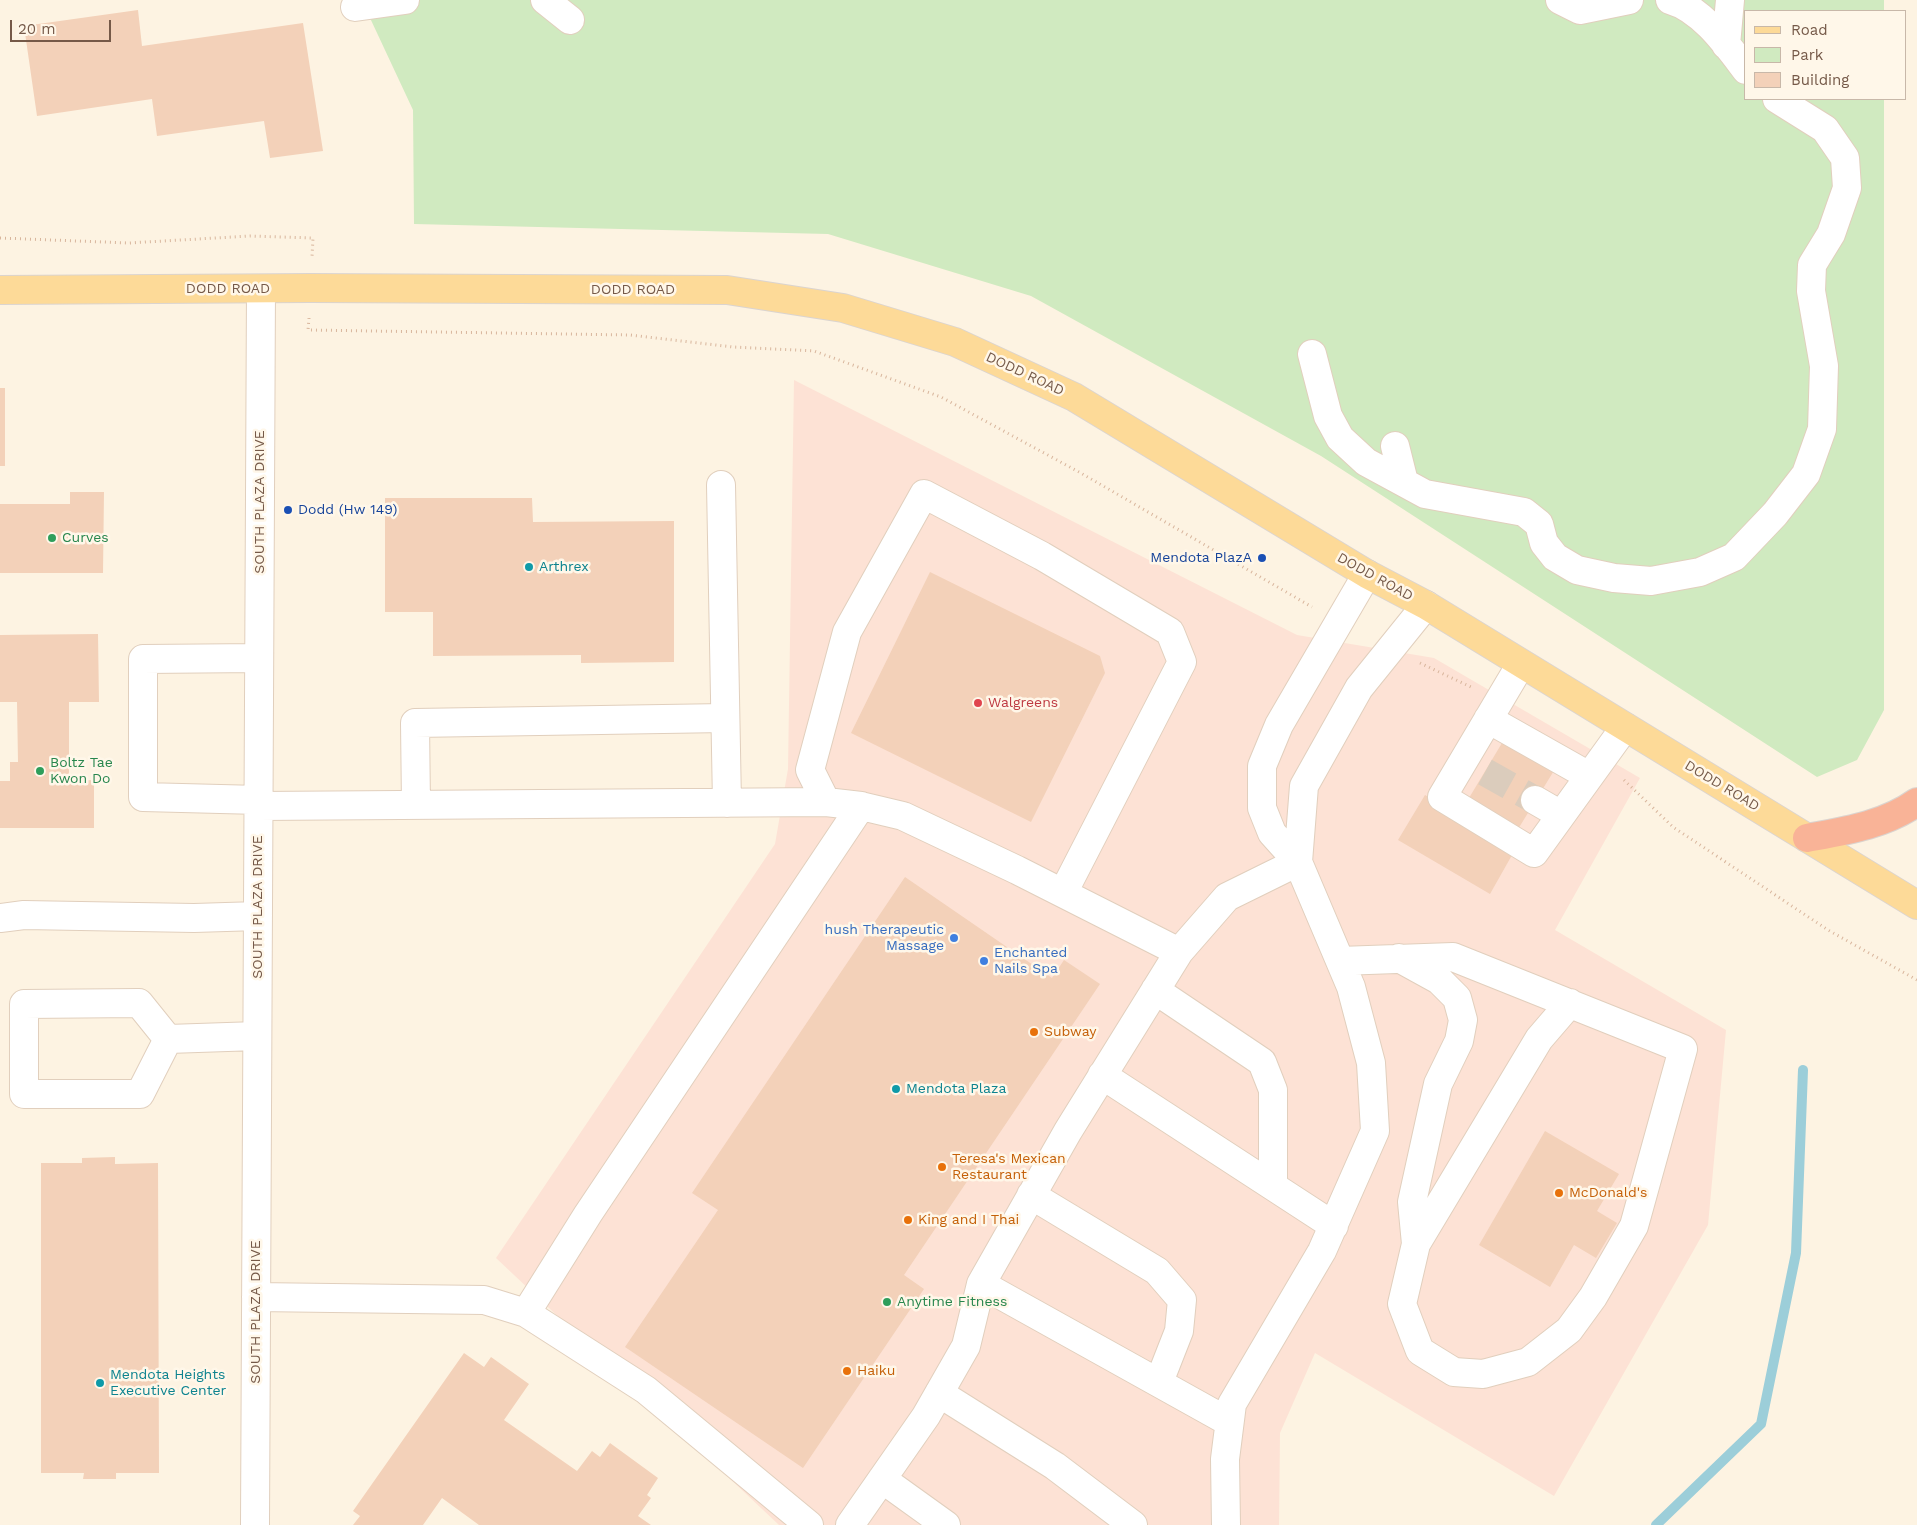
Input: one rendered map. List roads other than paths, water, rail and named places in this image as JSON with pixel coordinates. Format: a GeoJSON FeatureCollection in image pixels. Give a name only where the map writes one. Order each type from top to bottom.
{"type":"FeatureCollection","features":[{"type":"Feature","properties":{"kind":"highway"},"geometry":{"type":"LineString","coordinates":[[1807,838],[1842,832],[1879,822],[1906,810],[1917,802]]}},
{"type":"Feature","properties":{"kind":"main road","name":"DODD ROAD"},"geometry":{"type":"LineString","coordinates":[[0,290],[726,290],[843,308],[955,342],[1074,397],[1367,574],[1426,605],[1917,904]]}},
{"type":"Feature","properties":{"kind":"street"},"geometry":{"type":"LineString","coordinates":[[355,7],[405,0]]}},
{"type":"Feature","properties":{"kind":"street"},"geometry":{"type":"LineString","coordinates":[[545,0],[570,20]]}},
{"type":"Feature","properties":{"kind":"street"},"geometry":{"type":"LineString","coordinates":[[1560,0],[1580,10],[1629,0]]}},
{"type":"Feature","properties":{"kind":"street"},"geometry":{"type":"LineString","coordinates":[[1670,0],[1677,2],[1707,22],[1744,68]]}},
{"type":"Feature","properties":{"kind":"street"},"geometry":{"type":"LineString","coordinates":[[1726,45],[1730,0]]}},
{"type":"Feature","properties":{"kind":"street"},"geometry":{"type":"LineString","coordinates":[[1312,354],[1328,416],[1340,438],[1366,462],[1425,494],[1524,512],[1539,524],[1544,543],[1555,557],[1576,570],[1614,578],[1651,581],[1700,572],[1734,557],[1768,522],[1806,474],[1822,429],[1824,366],[1811,291],[1812,265],[1831,234],[1847,188],[1846,158],[1825,129],[1779,100]]}},
{"type":"Feature","properties":{"kind":"street","name":"SOUTH PLAZA DRIVE"},"geometry":{"type":"LineString","coordinates":[[255,1525],[261,289]]}},
{"type":"Feature","properties":{"kind":"street"},"geometry":{"type":"LineString","coordinates":[[1395,446],[1404,482]]}},
{"type":"Feature","properties":{"kind":"street"},"geometry":{"type":"LineString","coordinates":[[722,485],[727,803]]}},
{"type":"Feature","properties":{"kind":"street"},"geometry":{"type":"LineString","coordinates":[[826,802],[810,770],[848,632],[924,494],[1042,556],[1170,632],[1182,662],[1063,893]]}},
{"type":"Feature","properties":{"kind":"street"},"geometry":{"type":"LineString","coordinates":[[1226,1525],[1225,1459],[1232,1404],[1322,1251],[1375,1131],[1371,1063],[1351,987],[1298,862],[1272,833],[1262,808],[1262,766],[1279,725],[1367,574]]}},
{"type":"Feature","properties":{"kind":"street"},"geometry":{"type":"LineString","coordinates":[[1298,862],[1304,786],[1359,688],[1426,605]]}},
{"type":"Feature","properties":{"kind":"street"},"geometry":{"type":"LineString","coordinates":[[259,658],[143,659],[143,797],[258,803],[416,805],[826,802],[861,806],[903,816],[1063,893],[1179,952]]}},
{"type":"Feature","properties":{"kind":"street"},"geometry":{"type":"LineString","coordinates":[[1521,664],[1493,710],[1474,766],[1442,797],[1534,853],[1625,727]]}},
{"type":"Feature","properties":{"kind":"street"},"geometry":{"type":"LineString","coordinates":[[1493,710],[1594,770]]}},
{"type":"Feature","properties":{"kind":"street"},"geometry":{"type":"LineString","coordinates":[[416,805],[415,723],[725,718]]}},
{"type":"Feature","properties":{"kind":"street"},"geometry":{"type":"LineString","coordinates":[[1536,800],[1561,815]]}},
{"type":"Feature","properties":{"kind":"street"},"geometry":{"type":"LineString","coordinates":[[526,1313],[588,1214],[861,806]]}},
{"type":"Feature","properties":{"kind":"street"},"geometry":{"type":"LineString","coordinates":[[850,1525],[926,1416],[966,1346],[981,1284],[1102,1075],[1179,952],[1227,897],[1298,862]]}},
{"type":"Feature","properties":{"kind":"street"},"geometry":{"type":"LineString","coordinates":[[0,918],[24,915],[194,918],[258,916]]}},
{"type":"Feature","properties":{"kind":"street"},"geometry":{"type":"LineString","coordinates":[[1340,961],[1453,957],[1570,1003],[1684,1049],[1634,1226],[1593,1297],[1569,1330],[1528,1362],[1483,1374],[1454,1372],[1420,1351],[1402,1304],[1416,1244],[1539,1039],[1570,1003]]}},
{"type":"Feature","properties":{"kind":"street"},"geometry":{"type":"LineString","coordinates":[[1399,958],[1439,980],[1457,998],[1463,1020],[1459,1041],[1438,1084],[1412,1202],[1416,1244]]}},
{"type":"Feature","properties":{"kind":"street"},"geometry":{"type":"LineString","coordinates":[[1155,990],[1262,1062],[1273,1090],[1273,1186]]}},
{"type":"Feature","properties":{"kind":"street"},"geometry":{"type":"LineString","coordinates":[[139,1003],[168,1039],[140,1094],[24,1094],[24,1004],[139,1003]]}},
{"type":"Feature","properties":{"kind":"street"},"geometry":{"type":"LineString","coordinates":[[168,1039],[257,1036]]}},
{"type":"Feature","properties":{"kind":"street"},"geometry":{"type":"LineString","coordinates":[[1102,1075],[1334,1226]]}},
{"type":"Feature","properties":{"kind":"street"},"geometry":{"type":"LineString","coordinates":[[1032,1195],[1158,1271],[1182,1300],[1179,1331],[1159,1382]]}},
{"type":"Feature","properties":{"kind":"street"},"geometry":{"type":"LineString","coordinates":[[981,1284],[1230,1422]]}},
{"type":"Feature","properties":{"kind":"street"},"geometry":{"type":"LineString","coordinates":[[256,1297],[484,1300],[526,1313],[646,1390],[809,1525]]}},
{"type":"Feature","properties":{"kind":"street"},"geometry":{"type":"LineString","coordinates":[[939,1393],[1054,1466],[1133,1525]]}},
{"type":"Feature","properties":{"kind":"street"},"geometry":{"type":"LineString","coordinates":[[882,1479],[946,1525]]}},
{"type":"Feature","properties":{"kind":"waterway"},"geometry":{"type":"LineString","coordinates":[[1656,1525],[1761,1424],[1796,1253],[1803,1070]]}},
{"type":"Feature","properties":{"kind":"tunnel"},"geometry":{"type":"LineString","coordinates":[[1485,772],[1535,800]]}},
{"type":"Feature","properties":{"kind":"place","name":"Dodd (Hw 149)"},"geometry":{"type":"Point","coordinates":[288,510]}},
{"type":"Feature","properties":{"kind":"place","name":"Curves"},"geometry":{"type":"Point","coordinates":[52,538]}},
{"type":"Feature","properties":{"kind":"place","name":"Mendota PlazA"},"geometry":{"type":"Point","coordinates":[1262,558]}},
{"type":"Feature","properties":{"kind":"place","name":"Arthrex"},"geometry":{"type":"Point","coordinates":[529,567]}},
{"type":"Feature","properties":{"kind":"place","name":"Walgreens"},"geometry":{"type":"Point","coordinates":[978,703]}},
{"type":"Feature","properties":{"kind":"place","name":"Boltz Tae Kwon Do"},"geometry":{"type":"Point","coordinates":[40,771]}},
{"type":"Feature","properties":{"kind":"place","name":"hush Therapeutic Massage"},"geometry":{"type":"Point","coordinates":[954,938]}},
{"type":"Feature","properties":{"kind":"place","name":"Enchanted Nails Spa"},"geometry":{"type":"Point","coordinates":[984,961]}},
{"type":"Feature","properties":{"kind":"place","name":"Subway"},"geometry":{"type":"Point","coordinates":[1034,1032]}},
{"type":"Feature","properties":{"kind":"place","name":"Mendota Plaza"},"geometry":{"type":"Point","coordinates":[896,1089]}},
{"type":"Feature","properties":{"kind":"place","name":"Teresa's Mexican Restaurant"},"geometry":{"type":"Point","coordinates":[942,1167]}},
{"type":"Feature","properties":{"kind":"place","name":"McDonald's"},"geometry":{"type":"Point","coordinates":[1559,1193]}},
{"type":"Feature","properties":{"kind":"place","name":"King and I Thai"},"geometry":{"type":"Point","coordinates":[908,1220]}},
{"type":"Feature","properties":{"kind":"place","name":"Anytime Fitness"},"geometry":{"type":"Point","coordinates":[887,1302]}},
{"type":"Feature","properties":{"kind":"place","name":"Haiku"},"geometry":{"type":"Point","coordinates":[847,1371]}},
{"type":"Feature","properties":{"kind":"place","name":"Mendota Heights Executive Center"},"geometry":{"type":"Point","coordinates":[100,1383]}}]}
